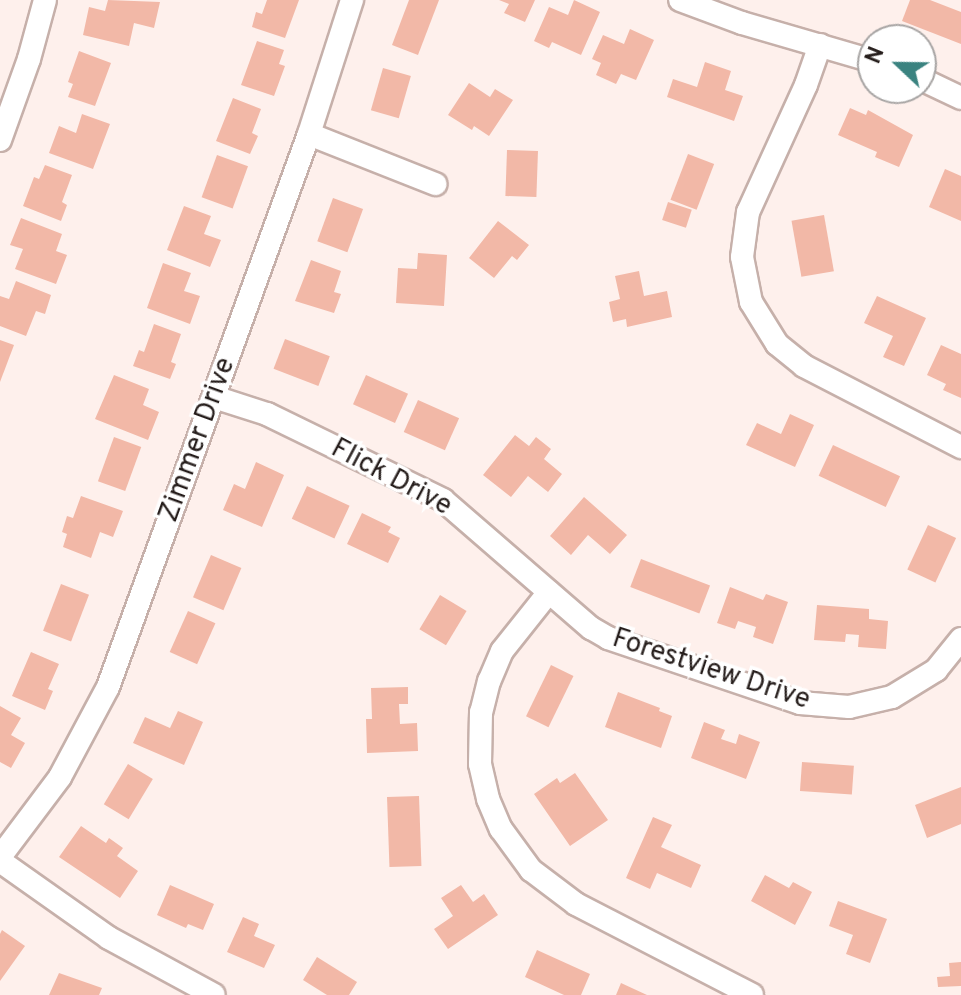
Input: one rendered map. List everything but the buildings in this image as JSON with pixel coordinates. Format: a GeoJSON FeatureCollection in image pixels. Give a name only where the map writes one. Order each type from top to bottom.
{"type":"FeatureCollection","features":[{"type":"Feature","properties":{"kind":"street"},"geometry":{"type":"LineString","coordinates":[[0,140],[29,59],[45,0]]}},
{"type":"Feature","properties":{"kind":"street","name":"Zimmer Drive"},"geometry":{"type":"LineString","coordinates":[[0,859],[60,777],[97,712],[309,134],[352,0]]}},
{"type":"Feature","properties":{"kind":"street"},"geometry":{"type":"LineString","coordinates":[[680,0],[742,23],[857,56]]}},
{"type":"Feature","properties":{"kind":"street"},"geometry":{"type":"LineString","coordinates":[[820,45],[806,85],[748,212],[742,257],[751,302],[777,344],[804,366],[961,447]]}},
{"type":"Feature","properties":{"kind":"street"},"geometry":{"type":"LineString","coordinates":[[937,87],[961,98]]}},
{"type":"Feature","properties":{"kind":"street"},"geometry":{"type":"LineString","coordinates":[[309,134],[435,184]]}},
{"type":"Feature","properties":{"kind":"street","name":"Flick Drive"},"geometry":{"type":"LineString","coordinates":[[214,397],[280,420],[443,500],[549,592]]}},
{"type":"Feature","properties":{"kind":"street"},"geometry":{"type":"LineString","coordinates":[[549,592],[502,651],[489,681],[481,712],[482,772],[501,829],[531,870],[576,904],[752,995]]}},
{"type":"Feature","properties":{"kind":"street","name":"Forestview Drive"},"geometry":{"type":"LineString","coordinates":[[549,592],[591,628],[616,641],[818,706],[849,707],[892,697],[936,670],[961,639]]}},
{"type":"Feature","properties":{"kind":"street"},"geometry":{"type":"LineString","coordinates":[[0,859],[109,938],[214,995]]}}]}
